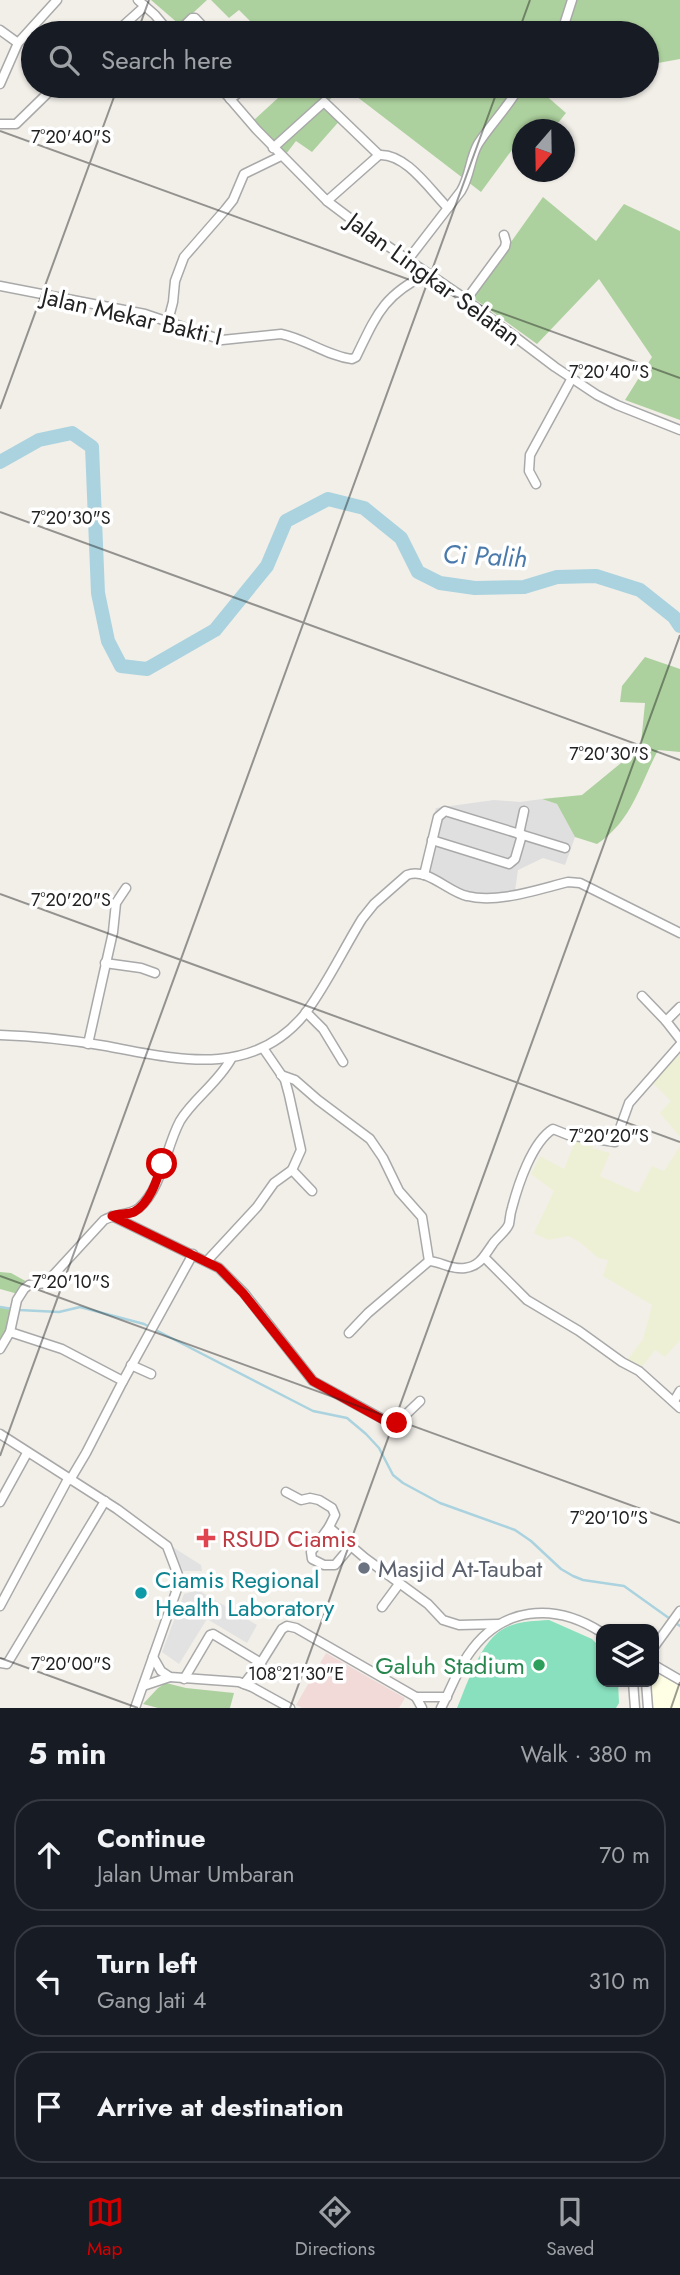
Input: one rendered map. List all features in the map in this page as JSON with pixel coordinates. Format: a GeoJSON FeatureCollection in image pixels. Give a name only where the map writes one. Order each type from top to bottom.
{"type":"FeatureCollection","features":[{"type":"Feature","properties":{"kind":"street"},"geometry":{"type":"LineString","coordinates":[[38,21],[57,0]]}},
{"type":"Feature","properties":{"kind":"street"},"geometry":{"type":"LineString","coordinates":[[565,21],[572,0]]}},
{"type":"Feature","properties":{"kind":"street"},"geometry":{"type":"LineString","coordinates":[[126,21],[142,3],[159,21]]}},
{"type":"Feature","properties":{"kind":"street"},"geometry":{"type":"LineString","coordinates":[[0,30],[18,43]]}},
{"type":"Feature","properties":{"kind":"street"},"geometry":{"type":"LineString","coordinates":[[0,83],[21,40]]}},
{"type":"Feature","properties":{"kind":"street"},"geometry":{"type":"LineString","coordinates":[[0,124],[16,124],[43,98]]}},
{"type":"Feature","properties":{"kind":"street"},"geometry":{"type":"LineString","coordinates":[[407,261],[467,181],[477,146],[513,98]]}},
{"type":"Feature","properties":{"kind":"street","name":"Jalan Lingkar Selatan"},"geometry":{"type":"LineString","coordinates":[[230,99],[281,156],[327,201],[407,261],[466,300],[572,378],[617,405],[680,430]]}},
{"type":"Feature","properties":{"kind":"street"},"geometry":{"type":"LineString","coordinates":[[274,148],[324,102],[379,155]]}},
{"type":"Feature","properties":{"kind":"street"},"geometry":{"type":"LineString","coordinates":[[327,201],[379,155],[387,155],[408,166],[448,208]]}},
{"type":"Feature","properties":{"kind":"street"},"geometry":{"type":"LineString","coordinates":[[168,321],[175,281],[184,257],[233,200],[244,174],[281,156]]}},
{"type":"Feature","properties":{"kind":"street"},"geometry":{"type":"LineString","coordinates":[[466,300],[505,247],[504,235]]}},
{"type":"Feature","properties":{"kind":"street","name":"Jalan Mekar Bakti I"},"geometry":{"type":"LineString","coordinates":[[0,286],[40,296],[145,314],[222,340],[272,334],[291,336],[332,354],[352,359],[356,357],[387,301],[409,283],[427,274]]}},
{"type":"Feature","properties":{"kind":"street"},"geometry":{"type":"LineString","coordinates":[[536,484],[528,471],[530,455],[572,378]]}},
{"type":"Feature","properties":{"kind":"street"},"geometry":{"type":"LineString","coordinates":[[424,875],[439,814],[445,811],[565,848]]}},
{"type":"Feature","properties":{"kind":"street"},"geometry":{"type":"LineString","coordinates":[[432,840],[509,864],[515,859],[524,811]]}},
{"type":"Feature","properties":{"kind":"street"},"geometry":{"type":"LineString","coordinates":[[0,1035],[88,1044],[167,1058],[231,1059],[263,1048],[294,1025],[306,1012],[362,919],[374,904],[412,873],[424,875],[464,896],[486,899],[580,883],[680,933]]}},
{"type":"Feature","properties":{"kind":"street"},"geometry":{"type":"LineString","coordinates":[[88,1044],[113,932],[116,903],[126,888]]}},
{"type":"Feature","properties":{"kind":"street"},"geometry":{"type":"LineString","coordinates":[[105,962],[155,973]]}},
{"type":"Feature","properties":{"kind":"street"},"geometry":{"type":"LineString","coordinates":[[642,996],[680,1039]]}},
{"type":"Feature","properties":{"kind":"street"},"geometry":{"type":"LineString","coordinates":[[666,1021],[680,1007]]}},
{"type":"Feature","properties":{"kind":"street"},"geometry":{"type":"LineString","coordinates":[[306,1012],[323,1029],[343,1062]]}},
{"type":"Feature","properties":{"kind":"street"},"geometry":{"type":"LineString","coordinates":[[429,1261],[453,1269],[463,1269],[485,1258],[492,1244],[507,1228],[518,1187],[532,1153],[548,1132],[553,1129],[568,1135],[615,1142],[629,1103],[680,1045]]}},
{"type":"Feature","properties":{"kind":"street"},"geometry":{"type":"LineString","coordinates":[[206,1261],[257,1208],[274,1183],[292,1170],[301,1150],[287,1087],[263,1048]]}},
{"type":"Feature","properties":{"kind":"street"},"geometry":{"type":"LineString","coordinates":[[0,1349],[10,1332],[19,1296],[25,1287],[46,1283],[104,1220],[134,1212],[149,1196],[179,1123],[185,1113],[216,1081],[231,1059]]}},
{"type":"Feature","properties":{"kind":"street"},"geometry":{"type":"LineString","coordinates":[[281,1075],[298,1082],[372,1141],[399,1191],[422,1216],[429,1261]]}},
{"type":"Feature","properties":{"kind":"street"},"geometry":{"type":"LineString","coordinates":[[292,1170],[312,1191]]}},
{"type":"Feature","properties":{"kind":"street"},"geometry":{"type":"LineString","coordinates":[[112,1216],[223,1270],[315,1383],[392,1424],[397,1423],[420,1401]]}},
{"type":"Feature","properties":{"kind":"street"},"geometry":{"type":"LineString","coordinates":[[0,1606],[193,1254]]}},
{"type":"Feature","properties":{"kind":"street"},"geometry":{"type":"LineString","coordinates":[[485,1258],[527,1300],[639,1371],[677,1404],[680,1391]]}},
{"type":"Feature","properties":{"kind":"street"},"geometry":{"type":"LineString","coordinates":[[349,1333],[368,1313],[429,1261]]}},
{"type":"Feature","properties":{"kind":"street"},"geometry":{"type":"LineString","coordinates":[[10,1332],[62,1349],[123,1381]]}},
{"type":"Feature","properties":{"kind":"street"},"geometry":{"type":"LineString","coordinates":[[131,1365],[151,1374]]}},
{"type":"Feature","properties":{"kind":"street"},"geometry":{"type":"LineString","coordinates":[[0,1434],[105,1501],[167,1546],[178,1575],[177,1589],[135,1708]]}},
{"type":"Feature","properties":{"kind":"street"},"geometry":{"type":"LineString","coordinates":[[0,1502],[27,1453]]}},
{"type":"Feature","properties":{"kind":"street"},"geometry":{"type":"LineString","coordinates":[[286,1492],[301,1500],[315,1498],[332,1508],[335,1515],[310,1557],[324,1565],[335,1565],[351,1546]]}},
{"type":"Feature","properties":{"kind":"street"},"geometry":{"type":"LineString","coordinates":[[4,1664],[105,1501]]}},
{"type":"Feature","properties":{"kind":"street"},"geometry":{"type":"LineString","coordinates":[[329,1527],[428,1604],[443,1620],[452,1624],[498,1624],[543,1612],[567,1615],[596,1629]]}},
{"type":"Feature","properties":{"kind":"street"},"geometry":{"type":"LineString","coordinates":[[382,1608],[399,1584]]}},
{"type":"Feature","properties":{"kind":"street"},"geometry":{"type":"LineString","coordinates":[[659,1639],[679,1612]]}},
{"type":"Feature","properties":{"kind":"street"},"geometry":{"type":"LineString","coordinates":[[441,1708],[469,1654],[498,1624]]}},
{"type":"Feature","properties":{"kind":"street"},"geometry":{"type":"LineString","coordinates":[[244,1684],[282,1629],[288,1626],[416,1697],[447,1697]]}},
{"type":"Feature","properties":{"kind":"street"},"geometry":{"type":"LineString","coordinates":[[184,1679],[213,1634],[261,1663]]}},
{"type":"Feature","properties":{"kind":"street"},"geometry":{"type":"LineString","coordinates":[[153,1657],[161,1671],[170,1677],[244,1684],[290,1708]]}},
{"type":"Feature","properties":{"kind":"street"},"geometry":{"type":"LineString","coordinates":[[659,1668],[680,1680]]}},
{"type":"Feature","properties":{"kind":"street"},"geometry":{"type":"LineString","coordinates":[[143,1686],[170,1677]]}},
{"type":"Feature","properties":{"kind":"street"},"geometry":{"type":"LineString","coordinates":[[633,1687],[635,1708]]}},
{"type":"Feature","properties":{"kind":"street"},"geometry":{"type":"LineString","coordinates":[[646,1687],[648,1708]]}},
{"type":"Feature","properties":{"kind":"street"},"geometry":{"type":"LineString","coordinates":[[416,1697],[422,1708]]}},
{"type":"Feature","properties":{"kind":"shaded area"},"geometry":{"type":"Polygon","coordinates":[[[542,799],[557,804],[575,837],[565,865],[543,858],[518,870],[515,891],[484,895],[454,887],[420,871],[436,808],[494,800],[520,802],[542,799]]]}},
{"type":"Feature","properties":{"kind":"shaded area"},"geometry":{"type":"Polygon","coordinates":[[[679,1051],[680,1137],[660,1113],[671,1101],[653,1083],[679,1051]]]}},
{"type":"Feature","properties":{"kind":"shaded area"},"geometry":{"type":"Polygon","coordinates":[[[576,1139],[595,1141],[592,1148],[610,1153],[600,1176],[638,1193],[652,1166],[664,1171],[680,1146],[680,1340],[665,1357],[655,1350],[641,1368],[626,1362],[643,1339],[652,1305],[603,1276],[608,1260],[598,1258],[581,1243],[569,1236],[548,1240],[534,1233],[554,1191],[531,1174],[540,1156],[564,1169],[576,1139]]]}},
{"type":"Feature","properties":{"kind":"shaded area"},"geometry":{"type":"Polygon","coordinates":[[[171,1546],[201,1565],[202,1571],[183,1571],[171,1546]]]}},
{"type":"Feature","properties":{"kind":"shaded area"},"geometry":{"type":"Polygon","coordinates":[[[198,1590],[257,1625],[247,1643],[207,1619],[179,1664],[162,1652],[184,1594],[198,1590]]]}},
{"type":"Feature","properties":{"kind":"shaded area"},"geometry":{"type":"Polygon","coordinates":[[[326,1653],[405,1698],[399,1708],[302,1708],[296,1705],[326,1653]]]}},
{"type":"Feature","properties":{"kind":"shaded area"},"geometry":{"type":"Polygon","coordinates":[[[659,1674],[680,1686],[680,1708],[653,1708],[650,1687],[659,1687],[659,1674]]]}},
{"type":"Feature","properties":{"kind":"green space"},"geometry":{"type":"Polygon","coordinates":[[[151,0],[207,0],[184,21],[175,21],[151,0]]]}},
{"type":"Feature","properties":{"kind":"green space"},"geometry":{"type":"Polygon","coordinates":[[[211,0],[680,0],[680,59],[659,63],[659,21],[250,21],[239,10],[229,18],[211,0]]]}},
{"type":"Feature","properties":{"kind":"green space"},"geometry":{"type":"Polygon","coordinates":[[[278,98],[331,98],[326,104],[342,118],[312,152],[296,141],[286,154],[254,120],[278,98]]]}},
{"type":"Feature","properties":{"kind":"green space"},"geometry":{"type":"Polygon","coordinates":[[[359,98],[549,98],[566,113],[561,119],[512,119],[512,150],[481,192],[359,98]]]}},
{"type":"Feature","properties":{"kind":"green space"},"geometry":{"type":"Polygon","coordinates":[[[543,197],[596,241],[624,204],[680,231],[680,420],[625,400],[652,357],[599,279],[537,344],[472,297],[543,197]]]}},
{"type":"Feature","properties":{"kind":"green space"},"geometry":{"type":"Polygon","coordinates":[[[645,657],[680,669],[680,752],[658,750],[634,802],[609,835],[597,844],[575,837],[557,804],[542,799],[582,795],[632,754],[641,743],[645,703],[620,702],[622,686],[645,657]]]}},
{"type":"Feature","properties":{"kind":"green space"},"geometry":{"type":"Polygon","coordinates":[[[0,1272],[11,1273],[29,1283],[18,1294],[0,1289],[0,1272]]]}},
{"type":"Feature","properties":{"kind":"green space"},"geometry":{"type":"Polygon","coordinates":[[[0,1306],[14,1309],[0,1345],[0,1306]]]}},
{"type":"Feature","properties":{"kind":"green space","name":"Galuh Stadium"},"geometry":{"type":"Polygon","coordinates":[[[549,1620],[592,1639],[596,1643],[596,1687],[618,1687],[619,1703],[616,1708],[457,1708],[489,1642],[505,1628],[549,1620]]]}},
{"type":"Feature","properties":{"kind":"green space"},"geometry":{"type":"Polygon","coordinates":[[[166,1683],[234,1693],[230,1708],[158,1708],[143,1704],[166,1683]]]}},
{"type":"Feature","properties":{"kind":"waterway","name":"Ci Palih"},"geometry":{"type":"LineString","coordinates":[[0,462],[39,440],[72,433],[92,447],[98,593],[108,641],[121,666],[147,669],[215,630],[267,566],[286,521],[328,499],[364,508],[401,538],[418,572],[440,583],[475,588],[524,587],[557,577],[596,576],[640,590],[674,617],[680,626]]}},
{"type":"Feature","properties":{"kind":"waterway"},"geometry":{"type":"LineString","coordinates":[[0,1307],[59,1312],[80,1307],[144,1324],[313,1411],[347,1418],[379,1448],[393,1475],[403,1483],[440,1503],[515,1530],[573,1576],[624,1586],[680,1626]]}},
{"type":"Feature","properties":{"kind":"place","name":"RSUD Ciamis"},"geometry":{"type":"Point","coordinates":[206,1538]}},
{"type":"Feature","properties":{"kind":"place","name":"Masjid At-Taubat"},"geometry":{"type":"Point","coordinates":[364,1568]}},
{"type":"Feature","properties":{"kind":"place","name":"Ciamis Regional Health Laboratory"},"geometry":{"type":"Point","coordinates":[141,1593]}},
{"type":"Feature","properties":{"kind":"place","name":"Galuh Stadium"},"geometry":{"type":"Point","coordinates":[539,1665]}},
{"type":"Feature","properties":{"kind":"route"},"geometry":{"type":"LineString","coordinates":[[162,1164],[157,1182],[141,1206],[134,1212],[112,1216],[223,1270],[313,1381],[389,1423],[397,1423]]}}]}
